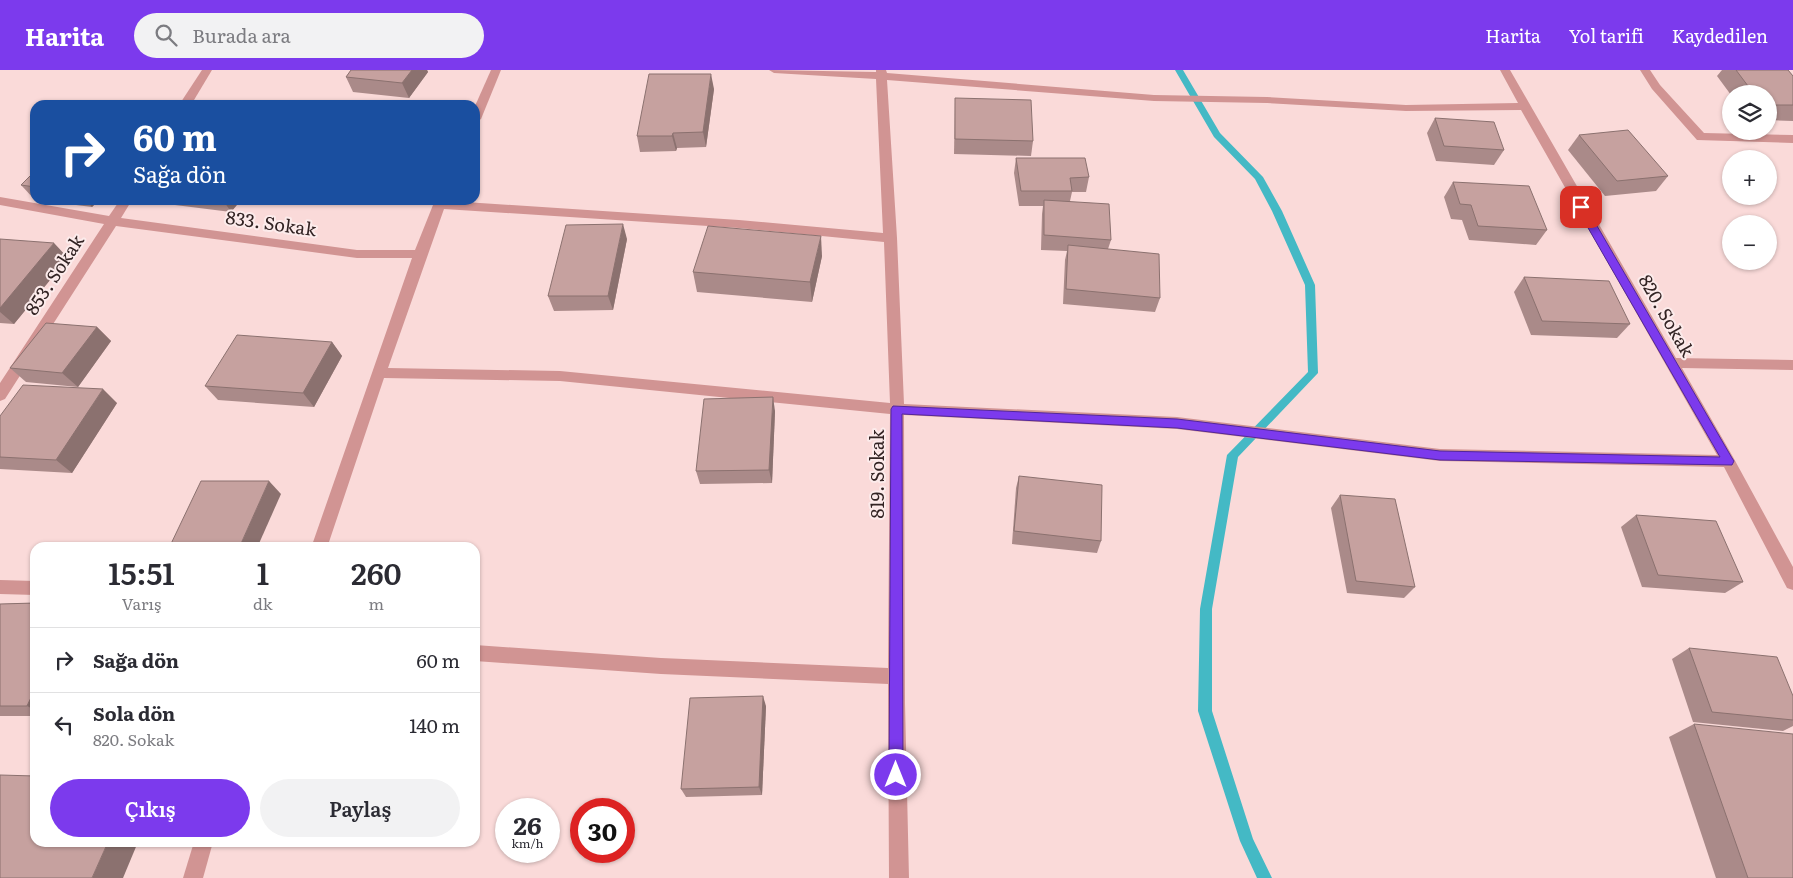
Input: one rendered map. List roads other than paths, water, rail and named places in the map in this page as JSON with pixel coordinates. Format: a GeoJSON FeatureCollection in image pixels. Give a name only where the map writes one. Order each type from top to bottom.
{"type":"FeatureCollection","features":[{"type":"Feature","properties":{"kind":"street"},"geometry":{"type":"LineString","coordinates":[[188,100],[207,70]]}},
{"type":"Feature","properties":{"kind":"street"},"geometry":{"type":"LineString","coordinates":[[480,107],[496,70]]}},
{"type":"Feature","properties":{"kind":"street"},"geometry":{"type":"LineString","coordinates":[[774,70],[881,73],[1154,98],[1406,108],[1524,106]]}},
{"type":"Feature","properties":{"kind":"street","name":"820. Sokak"},"geometry":{"type":"LineString","coordinates":[[1504,70],[1728,461],[1793,583]]}},
{"type":"Feature","properties":{"kind":"street"},"geometry":{"type":"LineString","coordinates":[[1645,70],[1656,87],[1701,137],[1793,139]]}},
{"type":"Feature","properties":{"kind":"street","name":"819. Sokak"},"geometry":{"type":"LineString","coordinates":[[881,73],[891,238],[896,409],[896,795],[898,878]]}},
{"type":"Feature","properties":{"kind":"street","name":"833. Sokak"},"geometry":{"type":"LineString","coordinates":[[0,201],[113,221],[357,254],[420,254]]}},
{"type":"Feature","properties":{"kind":"street","name":"853. Sokak"},"geometry":{"type":"LineString","coordinates":[[0,395],[123,205]]}},
{"type":"Feature","properties":{"kind":"street"},"geometry":{"type":"LineString","coordinates":[[321,542],[378,373],[439,205]]}},
{"type":"Feature","properties":{"kind":"street"},"geometry":{"type":"LineString","coordinates":[[458,205],[475,208],[739,224],[891,238]]}},
{"type":"Feature","properties":{"kind":"street"},"geometry":{"type":"LineString","coordinates":[[1671,362],[1793,366]]}},
{"type":"Feature","properties":{"kind":"street"},"geometry":{"type":"LineString","coordinates":[[378,373],[560,376],[896,409],[1177,423],[1440,455],[1728,461]]}},
{"type":"Feature","properties":{"kind":"street"},"geometry":{"type":"LineString","coordinates":[[0,586],[30,588]]}},
{"type":"Feature","properties":{"kind":"street"},"geometry":{"type":"LineString","coordinates":[[480,653],[660,666],[896,676]]}},
{"type":"Feature","properties":{"kind":"street"},"geometry":{"type":"LineString","coordinates":[[193,878],[202,847]]}},
{"type":"Feature","properties":{"kind":"waterway"},"geometry":{"type":"LineString","coordinates":[[1179,70],[1217,135],[1259,177],[1277,211],[1310,285],[1313,373],[1233,455],[1206,609],[1205,711],[1247,841],[1265,878]]}}]}
